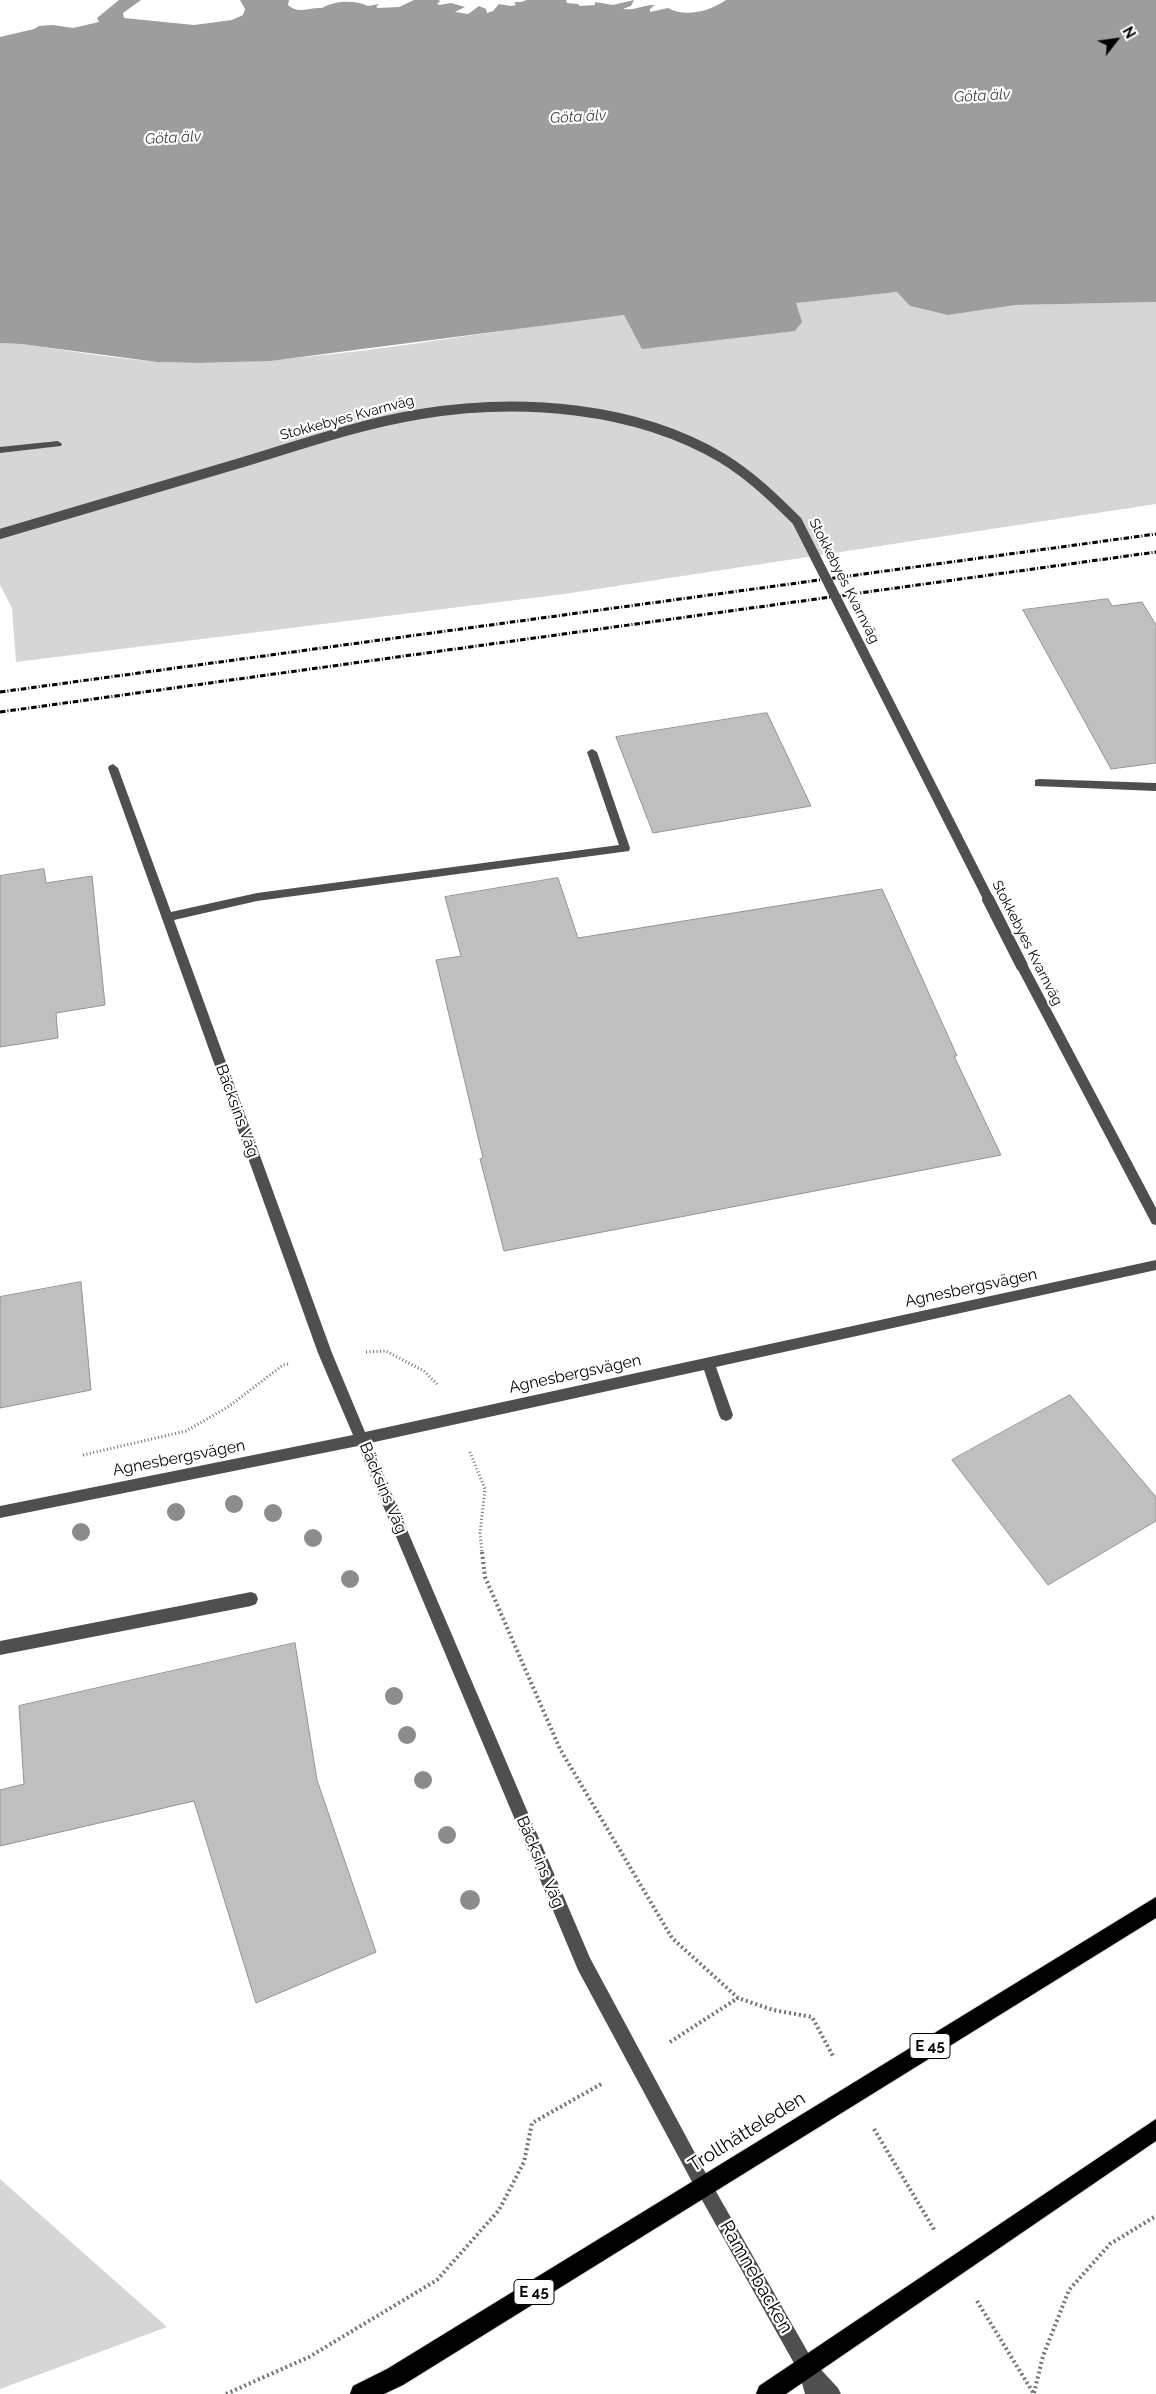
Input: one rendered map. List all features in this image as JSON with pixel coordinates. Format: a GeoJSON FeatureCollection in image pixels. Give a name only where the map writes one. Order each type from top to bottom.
{"type":"FeatureCollection","features":[{"type":"Feature","properties":{"kind":"highway","name":"Trollhätteleden"},"geometry":{"type":"LineString","coordinates":[[361,2394],[395,2377],[1156,1907]]}},
{"type":"Feature","properties":{"kind":"highway"},"geometry":{"type":"LineString","coordinates":[[767,2394],[1156,2129]]}},
{"type":"Feature","properties":{"kind":"street","name":"Stokkebyes Kvarnväg"},"geometry":{"type":"LineString","coordinates":[[0,534],[331,436],[422,414],[520,406],[569,410],[665,433],[711,452],[747,474],[797,521],[1022,966],[1156,1220]]}},
{"type":"Feature","properties":{"kind":"street"},"geometry":{"type":"LineString","coordinates":[[0,450],[58,444]]}},
{"type":"Feature","properties":{"kind":"street"},"geometry":{"type":"LineString","coordinates":[[168,917],[257,896],[625,848],[592,752]]}},
{"type":"Feature","properties":{"kind":"street","name":"Bäcksins Väg"},"geometry":{"type":"LineString","coordinates":[[113,768],[325,1353],[584,1964],[704,2187]]}},
{"type":"Feature","properties":{"kind":"street"},"geometry":{"type":"LineString","coordinates":[[1039,783],[1156,787]]}},
{"type":"Feature","properties":{"kind":"street","name":"Agnesbergsvägen"},"geometry":{"type":"LineString","coordinates":[[0,1512],[362,1439],[1156,1265]]}},
{"type":"Feature","properties":{"kind":"street"},"geometry":{"type":"LineString","coordinates":[[708,1363],[726,1415]]}},
{"type":"Feature","properties":{"kind":"street"},"geometry":{"type":"LineString","coordinates":[[0,1648],[251,1599]]}},
{"type":"Feature","properties":{"kind":"street","name":"Ramnebacken"},"geometry":{"type":"LineString","coordinates":[[704,2187],[807,2367],[832,2394]]}},
{"type":"Feature","properties":{"kind":"street","name":"Ramnebacken"},"geometry":{"type":"LineString","coordinates":[[807,2367],[814,2394]]}},
{"type":"Feature","properties":{"kind":"path"},"geometry":{"type":"LineString","coordinates":[[78,1456],[186,1430],[228,1407],[283,1365],[325,1353],[386,1352],[424,1371],[445,1392],[485,1489],[480,1533],[485,1577],[560,1749],[672,1938],[738,1998],[773,2010],[812,2017],[854,2093],[1034,2394]]}},
{"type":"Feature","properties":{"kind":"path"},"geometry":{"type":"LineString","coordinates":[[226,2394],[309,2357],[437,2280],[499,2210],[524,2162],[532,2123],[638,2064],[738,1998]]}},
{"type":"Feature","properties":{"kind":"path"},"geometry":{"type":"LineString","coordinates":[[1034,2394],[1042,2356],[1069,2290],[1110,2244],[1156,2216]]}},
{"type":"Feature","properties":{"kind":"shaded area"},"geometry":{"type":"Polygon","coordinates":[[[898,292],[910,306],[948,315],[1016,305],[1156,302],[1156,504],[564,594],[16,662],[12,608],[0,585],[0,343],[21,344],[156,362],[254,361],[360,351],[624,315],[898,292]]]}},
{"type":"Feature","properties":{"kind":"shaded area"},"geometry":{"type":"Polygon","coordinates":[[[0,2179],[167,2327],[0,2389],[0,2179]]]}},
{"type":"Feature","properties":{"kind":"water","name":"Göta älv"},"geometry":{"type":"Polygon","coordinates":[[[119,0],[141,0],[123,13],[124,18],[194,25],[232,20],[243,15],[245,9],[240,0],[289,0],[288,5],[296,10],[300,10],[322,8],[333,3],[345,2],[368,6],[379,4],[376,7],[378,8],[399,7],[414,0],[439,0],[440,2],[437,3],[439,5],[451,3],[465,7],[455,12],[468,14],[479,6],[486,9],[487,13],[493,11],[499,4],[511,6],[516,5],[514,2],[527,0],[566,0],[567,3],[580,6],[595,5],[595,2],[613,5],[634,0],[631,6],[623,9],[655,5],[650,9],[650,12],[668,8],[682,13],[690,13],[705,10],[726,0],[1156,0],[1156,302],[1016,305],[948,315],[910,306],[897,292],[796,303],[802,322],[795,331],[642,349],[624,315],[270,361],[157,362],[21,344],[0,343],[0,37],[34,29],[39,26],[53,25],[73,28],[99,22],[97,18],[119,0]]]}},
{"type":"Feature","properties":{"kind":"building"},"geometry":{"type":"Polygon","coordinates":[[[1108,599],[1112,606],[1142,602],[1156,625],[1156,763],[1111,769],[1023,610],[1108,599]]]}},
{"type":"Feature","properties":{"kind":"building"},"geometry":{"type":"Polygon","coordinates":[[[767,713],[811,806],[653,833],[616,737],[767,713]]]}},
{"type":"Feature","properties":{"kind":"building"},"geometry":{"type":"Polygon","coordinates":[[[44,869],[46,883],[92,876],[105,1005],[56,1013],[58,1038],[0,1047],[0,876],[44,869]]]}},
{"type":"Feature","properties":{"kind":"building"},"geometry":{"type":"Polygon","coordinates":[[[558,878],[578,938],[882,889],[957,1056],[954,1056],[1001,1155],[504,1251],[480,1159],[483,1158],[436,960],[461,956],[445,897],[558,878]]]}},
{"type":"Feature","properties":{"kind":"building"},"geometry":{"type":"Polygon","coordinates":[[[81,1282],[91,1390],[0,1408],[0,1297],[81,1282]]]}},
{"type":"Feature","properties":{"kind":"building"},"geometry":{"type":"Polygon","coordinates":[[[1070,1395],[1156,1497],[1156,1521],[1048,1585],[952,1460],[1070,1395]]]}},
{"type":"Feature","properties":{"kind":"building"},"geometry":{"type":"Polygon","coordinates":[[[295,1643],[317,1780],[376,1952],[256,2003],[194,1801],[0,1846],[0,1790],[24,1784],[19,1706],[295,1643]]]}},
{"type":"Feature","properties":{"kind":"railway"},"geometry":{"type":"LineString","coordinates":[[0,692],[1156,534]]}},
{"type":"Feature","properties":{"kind":"railway"},"geometry":{"type":"LineString","coordinates":[[0,712],[1156,552]]}}]}
